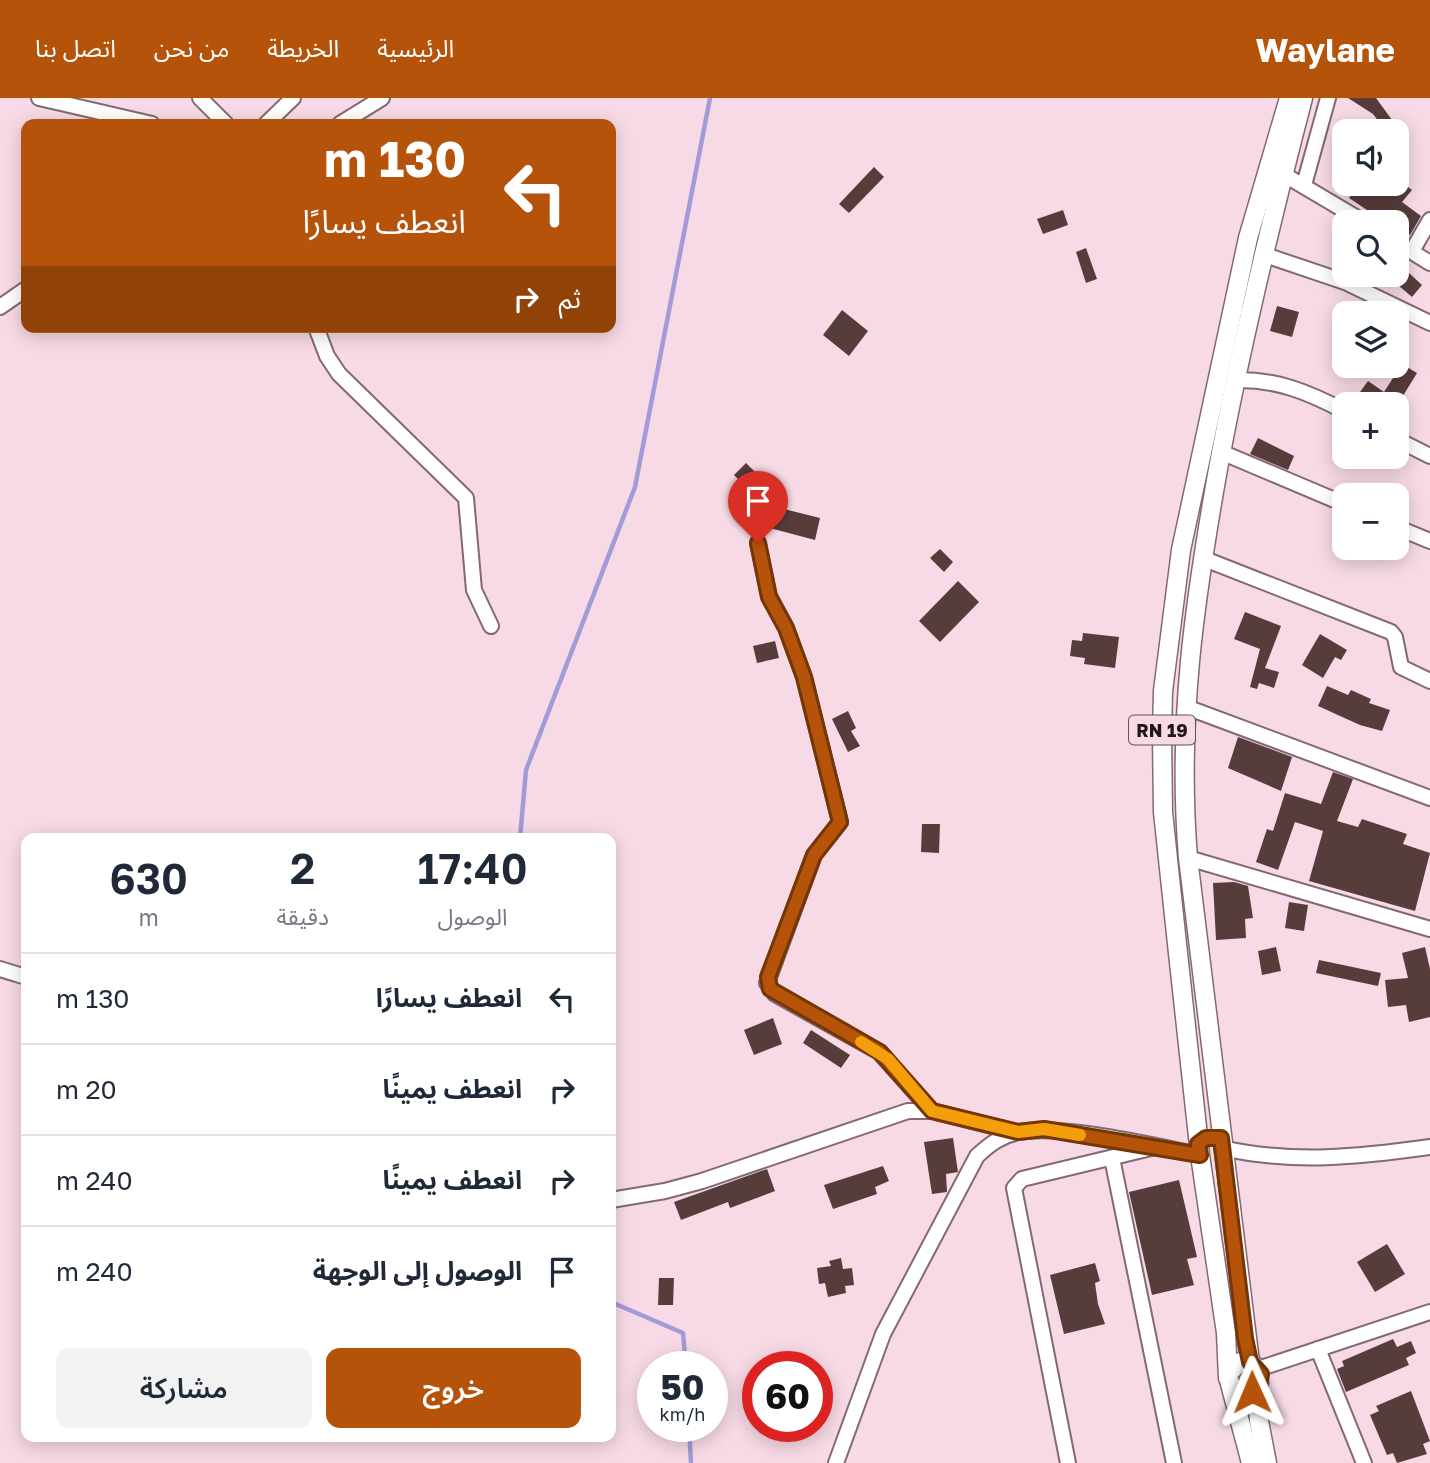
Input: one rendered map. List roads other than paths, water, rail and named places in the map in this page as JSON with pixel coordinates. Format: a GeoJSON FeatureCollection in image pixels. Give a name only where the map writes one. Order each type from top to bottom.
{"type":"FeatureCollection","features":[{"type":"Feature","properties":{"kind":"main road","name":"RN 19"},"geometry":{"type":"LineString","coordinates":[[1251,1463],[1229,1378],[1200,1156],[1161,771],[1163,691],[1181,550],[1255,253],[1289,98]]}},
{"type":"Feature","properties":{"kind":"main road","name":"RN 19"},"geometry":{"type":"LineString","coordinates":[[1254,1366],[1225,1169],[1182,787],[1186,706],[1202,555],[1235,380],[1255,253],[1283,174],[1303,98]]}},
{"type":"Feature","properties":{"kind":"main road"},"geometry":{"type":"LineString","coordinates":[[1181,550],[1190,548],[1202,555]]}},
{"type":"Feature","properties":{"kind":"main road"},"geometry":{"type":"LineString","coordinates":[[1177,578],[1190,581],[1199,578]]}},
{"type":"Feature","properties":{"kind":"main road"},"geometry":{"type":"LineString","coordinates":[[1222,1143],[1206,1138],[1200,1156],[1213,1173],[1225,1169]]}},
{"type":"Feature","properties":{"kind":"main road"},"geometry":{"type":"LineString","coordinates":[[1257,1388],[1242,1394],[1229,1378],[1240,1362],[1254,1366],[1261,1379],[1257,1388],[1259,1421],[1267,1463]]}},
{"type":"Feature","properties":{"kind":"street"},"geometry":{"type":"LineString","coordinates":[[39,98],[130,119]]}},
{"type":"Feature","properties":{"kind":"street"},"geometry":{"type":"LineString","coordinates":[[200,98],[221,119]]}},
{"type":"Feature","properties":{"kind":"street"},"geometry":{"type":"LineString","coordinates":[[271,119],[293,98]]}},
{"type":"Feature","properties":{"kind":"street"},"geometry":{"type":"LineString","coordinates":[[348,119],[382,98]]}},
{"type":"Feature","properties":{"kind":"street"},"geometry":{"type":"LineString","coordinates":[[1304,186],[1328,98]]}},
{"type":"Feature","properties":{"kind":"street"},"geometry":{"type":"LineString","coordinates":[[1283,174],[1344,210]]}},
{"type":"Feature","properties":{"kind":"street"},"geometry":{"type":"LineString","coordinates":[[1412,251],[1430,220]]}},
{"type":"Feature","properties":{"kind":"street"},"geometry":{"type":"LineString","coordinates":[[1409,249],[1430,263]]}},
{"type":"Feature","properties":{"kind":"street"},"geometry":{"type":"LineString","coordinates":[[1255,253],[1345,282],[1430,323]]}},
{"type":"Feature","properties":{"kind":"street"},"geometry":{"type":"LineString","coordinates":[[0,307],[21,292]]}},
{"type":"Feature","properties":{"kind":"street"},"geometry":{"type":"LineString","coordinates":[[318,333],[327,356],[339,374],[466,498],[474,590],[491,626]]}},
{"type":"Feature","properties":{"kind":"street"},"geometry":{"type":"LineString","coordinates":[[1235,380],[1268,381],[1298,388],[1332,405]]}},
{"type":"Feature","properties":{"kind":"street"},"geometry":{"type":"LineString","coordinates":[[1409,446],[1430,456]]}},
{"type":"Feature","properties":{"kind":"street"},"geometry":{"type":"LineString","coordinates":[[1221,452],[1332,499]]}},
{"type":"Feature","properties":{"kind":"street"},"geometry":{"type":"LineString","coordinates":[[1409,532],[1430,541]]}},
{"type":"Feature","properties":{"kind":"street"},"geometry":{"type":"LineString","coordinates":[[758,543],[769,597],[786,628],[804,677],[840,822],[814,855],[767,984],[775,994],[880,1052],[932,1111]]}},
{"type":"Feature","properties":{"kind":"street"},"geometry":{"type":"LineString","coordinates":[[1202,555],[1391,632],[1395,637],[1401,667],[1430,681]]}},
{"type":"Feature","properties":{"kind":"street"},"geometry":{"type":"LineString","coordinates":[[1186,706],[1430,798]]}},
{"type":"Feature","properties":{"kind":"street"},"geometry":{"type":"LineString","coordinates":[[1188,858],[1430,929]]}},
{"type":"Feature","properties":{"kind":"street"},"geometry":{"type":"LineString","coordinates":[[0,969],[21,975]]}},
{"type":"Feature","properties":{"kind":"street"},"geometry":{"type":"LineString","coordinates":[[616,1199],[702,1181],[892,1114],[932,1111],[1018,1132]]}},
{"type":"Feature","properties":{"kind":"street"},"geometry":{"type":"LineString","coordinates":[[836,1463],[883,1334],[971,1167],[992,1143],[1018,1132],[1044,1129],[1156,1146],[1200,1156]]}},
{"type":"Feature","properties":{"kind":"street"},"geometry":{"type":"LineString","coordinates":[[1222,1143],[1267,1157],[1322,1160],[1430,1147]]}},
{"type":"Feature","properties":{"kind":"street"},"geometry":{"type":"LineString","coordinates":[[1068,1463],[1014,1188],[1023,1179],[1156,1146]]}},
{"type":"Feature","properties":{"kind":"street"},"geometry":{"type":"LineString","coordinates":[[1112,1158],[1174,1463]]}},
{"type":"Feature","properties":{"kind":"street"},"geometry":{"type":"LineString","coordinates":[[1254,1366],[1318,1349],[1430,1311]]}},
{"type":"Feature","properties":{"kind":"street"},"geometry":{"type":"LineString","coordinates":[[1318,1349],[1364,1463]]}},
{"type":"Feature","properties":{"kind":"waterway"},"geometry":{"type":"LineString","coordinates":[[520,833],[526,770],[635,487],[710,98]]}},
{"type":"Feature","properties":{"kind":"waterway"},"geometry":{"type":"LineString","coordinates":[[616,1304],[683,1333],[685,1351]]}},
{"type":"Feature","properties":{"kind":"waterway"},"geometry":{"type":"LineString","coordinates":[[690,1442],[691,1463]]}}]}
